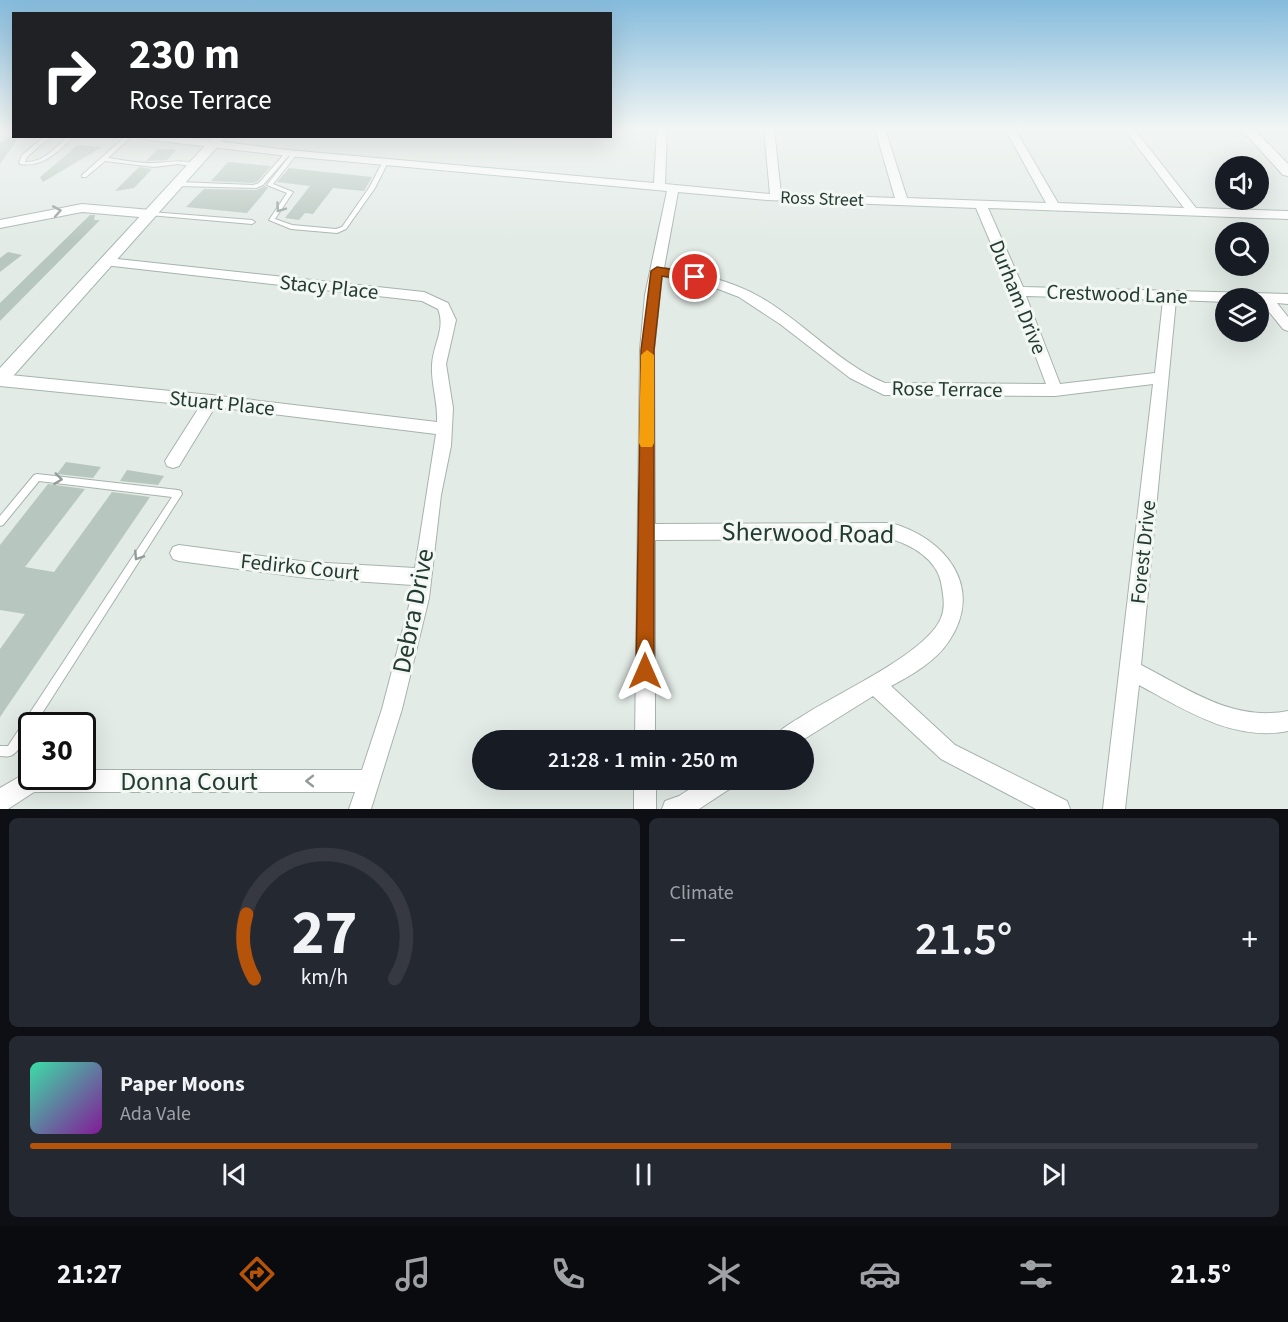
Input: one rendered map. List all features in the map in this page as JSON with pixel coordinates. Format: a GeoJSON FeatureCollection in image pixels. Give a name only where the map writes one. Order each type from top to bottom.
{"type":"FeatureCollection","features":[{"type":"Feature","properties":{"kind":"main road"},"geometry":{"type":"LineString","coordinates":[[0,379],[193,167]]}},
{"type":"Feature","properties":{"kind":"street","name":"Ross Street"},"geometry":{"type":"LineString","coordinates":[[437,167],[776,197],[1288,215]]}},
{"type":"Feature","properties":{"kind":"street"},"geometry":{"type":"LineString","coordinates":[[645,730],[647,350],[666,188],[665,167]]}},
{"type":"Feature","properties":{"kind":"street"},"geometry":{"type":"LineString","coordinates":[[773,167],[776,197]]}},
{"type":"Feature","properties":{"kind":"street"},"geometry":{"type":"LineString","coordinates":[[891,167],[902,202]]}},
{"type":"Feature","properties":{"kind":"street"},"geometry":{"type":"LineString","coordinates":[[1031,167],[1054,207]]}},
{"type":"Feature","properties":{"kind":"street"},"geometry":{"type":"LineString","coordinates":[[1158,167],[1193,212]]}},
{"type":"Feature","properties":{"kind":"street","name":"Durham Drive"},"geometry":{"type":"LineString","coordinates":[[980,204],[1018,291],[1055,390]]}},
{"type":"Feature","properties":{"kind":"street"},"geometry":{"type":"LineString","coordinates":[[0,224],[82,208],[151,214]]}},
{"type":"Feature","properties":{"kind":"street","name":"Stacy Place"},"geometry":{"type":"LineString","coordinates":[[108,262],[435,300],[443,306],[449,320],[439,364],[445,408]]}},
{"type":"Feature","properties":{"kind":"street","name":"Rose Terrace"},"geometry":{"type":"LineString","coordinates":[[657,271],[714,280],[731,287],[771,310],[873,386],[884,389],[1055,390],[1161,378]]}},
{"type":"Feature","properties":{"kind":"street","name":"Crestwood Lane"},"geometry":{"type":"LineString","coordinates":[[1018,291],[1215,296]]}},
{"type":"Feature","properties":{"kind":"street","name":"Forest Drive"},"geometry":{"type":"LineString","coordinates":[[1114,809],[1131,670],[1170,295]]}},
{"type":"Feature","properties":{"kind":"street","name":"Crestwood Lane"},"geometry":{"type":"LineString","coordinates":[[1269,298],[1288,299]]}},
{"type":"Feature","properties":{"kind":"street"},"geometry":{"type":"LineString","coordinates":[[1269,303],[1288,326]]}},
{"type":"Feature","properties":{"kind":"street","name":"Stuart Place"},"geometry":{"type":"LineString","coordinates":[[0,379],[444,429]]}},
{"type":"Feature","properties":{"kind":"street"},"geometry":{"type":"LineString","coordinates":[[173,461],[211,401]]}},
{"type":"Feature","properties":{"kind":"street","name":"Debra Drive"},"geometry":{"type":"LineString","coordinates":[[360,809],[406,657],[420,598],[445,408]]}},
{"type":"Feature","properties":{"kind":"street","name":"Sherwood Road"},"geometry":{"type":"LineString","coordinates":[[646,532],[891,531],[914,539],[936,557],[946,570],[952,585],[954,607],[948,625],[938,642],[915,663],[875,684],[801,730]]}},
{"type":"Feature","properties":{"kind":"street","name":"Fedirko Court"},"geometry":{"type":"LineString","coordinates":[[179,553],[308,570],[422,577]]}},
{"type":"Feature","properties":{"kind":"street"},"geometry":{"type":"LineString","coordinates":[[1131,670],[1231,721],[1260,726],[1288,721]]}},
{"type":"Feature","properties":{"kind":"street"},"geometry":{"type":"LineString","coordinates":[[875,684],[948,752],[1059,809]]}},
{"type":"Feature","properties":{"kind":"street","name":"Donna Court"},"geometry":{"type":"LineString","coordinates":[[6,797],[31,781],[369,781]]}},
{"type":"Feature","properties":{"kind":"street"},"geometry":{"type":"LineString","coordinates":[[645,790],[645,809]]}},
{"type":"Feature","properties":{"kind":"street"},"geometry":{"type":"LineString","coordinates":[[681,808],[708,790]]}},
{"type":"Feature","properties":{"kind":"lane"},"geometry":{"type":"LineString","coordinates":[[84,176],[94,167]]}},
{"type":"Feature","properties":{"kind":"lane"},"geometry":{"type":"LineString","coordinates":[[178,184],[254,187],[261,184],[278,167]]}},
{"type":"Feature","properties":{"kind":"lane"},"geometry":{"type":"LineString","coordinates":[[282,167],[270,185],[290,192],[272,220],[291,227],[337,231],[344,228],[372,188],[383,167]]}},
{"type":"Feature","properties":{"kind":"lane"},"geometry":{"type":"LineString","coordinates":[[151,214],[252,222]]}},
{"type":"Feature","properties":{"kind":"lane"},"geometry":{"type":"LineString","coordinates":[[0,522],[37,477],[178,494],[16,744],[10,751],[0,751]]}},
{"type":"Feature","properties":{"kind":"building"},"geometry":{"type":"Polygon","coordinates":[[[52,167],[69,167],[43,182],[40,177],[52,167]]]}},
{"type":"Feature","properties":{"kind":"building"},"geometry":{"type":"Polygon","coordinates":[[[139,167],[152,169],[134,188],[115,191],[139,167]]]}},
{"type":"Feature","properties":{"kind":"building"},"geometry":{"type":"Polygon","coordinates":[[[224,167],[270,167],[258,181],[253,183],[211,181],[224,167]]]}},
{"type":"Feature","properties":{"kind":"building"},"geometry":{"type":"Polygon","coordinates":[[[289,168],[372,177],[364,191],[333,188],[313,214],[305,213],[299,220],[285,218],[310,186],[277,182],[289,168]]]}},
{"type":"Feature","properties":{"kind":"building"},"geometry":{"type":"Polygon","coordinates":[[[265,186],[268,188],[247,213],[186,207],[204,189],[256,190],[265,186]]]}},
{"type":"Feature","properties":{"kind":"building"},"geometry":{"type":"Polygon","coordinates":[[[90,215],[95,215],[94,220],[100,220],[0,321],[0,303],[90,215]]]}},
{"type":"Feature","properties":{"kind":"building"},"geometry":{"type":"Polygon","coordinates":[[[8,252],[22,255],[0,272],[0,258],[8,252]]]}},
{"type":"Feature","properties":{"kind":"building"},"geometry":{"type":"Polygon","coordinates":[[[66,462],[101,467],[93,478],[57,474],[66,462]]]}},
{"type":"Feature","properties":{"kind":"building"},"geometry":{"type":"Polygon","coordinates":[[[127,470],[164,476],[158,485],[120,481],[127,470]]]}},
{"type":"Feature","properties":{"kind":"building"},"geometry":{"type":"Polygon","coordinates":[[[48,484],[85,489],[25,567],[54,572],[112,492],[150,497],[0,717],[0,649],[25,614],[0,610],[0,545],[48,484]]]}},
{"type":"Feature","properties":{"kind":"slow traffic"},"geometry":{"type":"LineString","coordinates":[[647,355],[647,443]]}},
{"type":"Feature","properties":{"kind":"route"},"geometry":{"type":"LineString","coordinates":[[645,671],[647,350],[652,295],[657,271],[695,277]]}}]}
